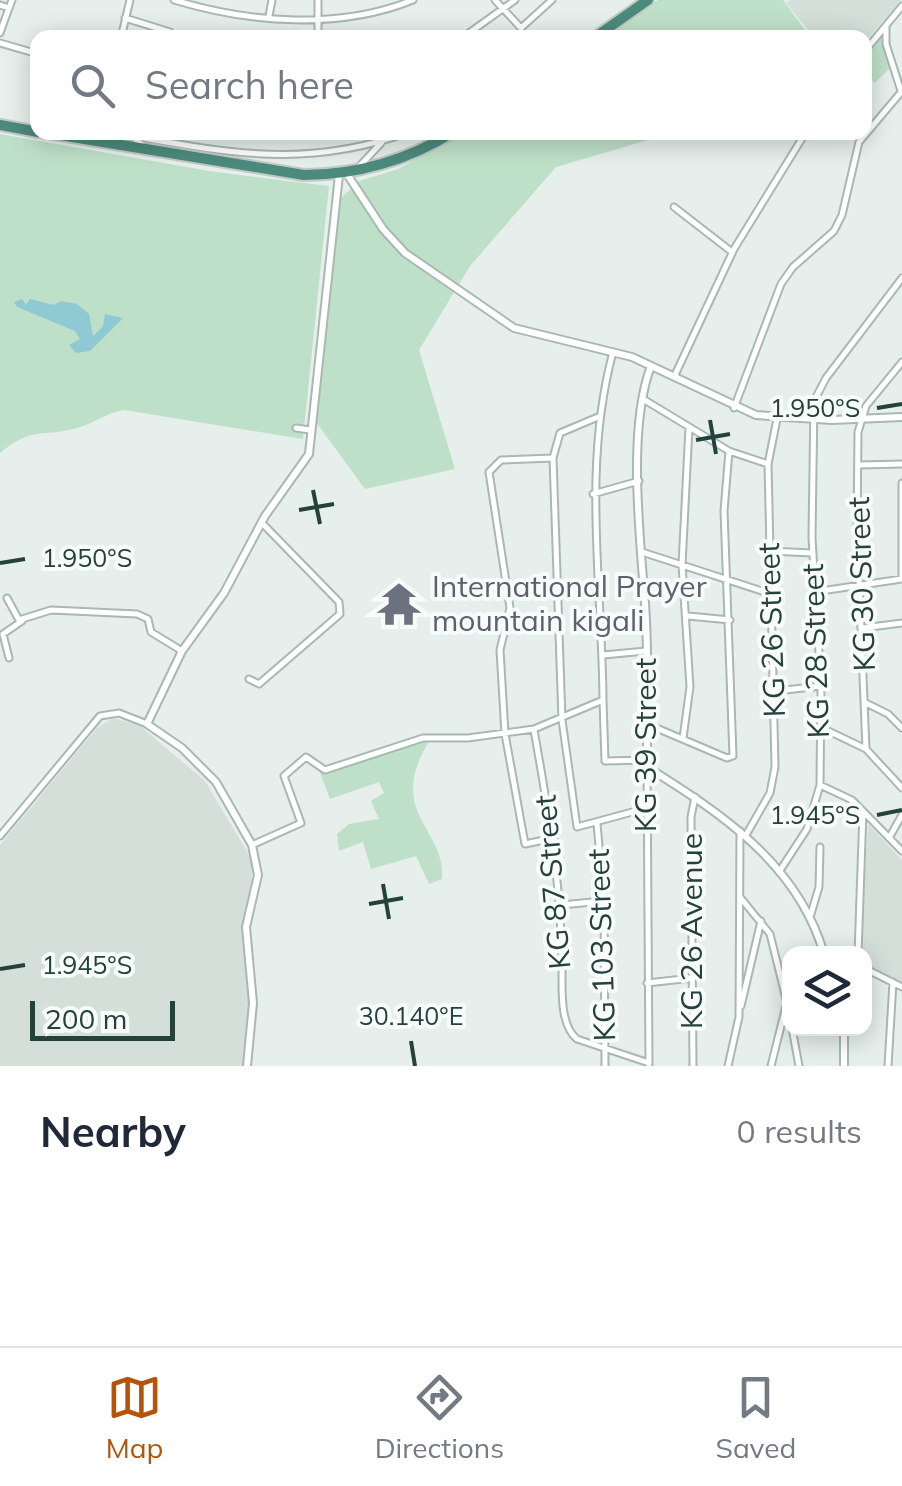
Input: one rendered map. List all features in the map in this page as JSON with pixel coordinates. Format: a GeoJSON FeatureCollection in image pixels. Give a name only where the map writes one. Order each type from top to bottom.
{"type":"FeatureCollection","features":[{"type":"Feature","properties":{"kind":"highway"},"geometry":{"type":"LineString","coordinates":[[605,30],[648,0]]}},
{"type":"Feature","properties":{"kind":"highway"},"geometry":{"type":"LineString","coordinates":[[0,126],[30,130]]}},
{"type":"Feature","properties":{"kind":"highway"},"geometry":{"type":"LineString","coordinates":[[88,140],[267,172],[347,174],[434,140]]}},
{"type":"Feature","properties":{"kind":"street"},"geometry":{"type":"LineString","coordinates":[[0,33],[12,0]]}},
{"type":"Feature","properties":{"kind":"street"},"geometry":{"type":"LineString","coordinates":[[123,30],[130,0]]}},
{"type":"Feature","properties":{"kind":"street"},"geometry":{"type":"LineString","coordinates":[[174,0],[206,10],[318,21],[414,0]]}},
{"type":"Feature","properties":{"kind":"street"},"geometry":{"type":"LineString","coordinates":[[269,16],[272,0]]}},
{"type":"Feature","properties":{"kind":"street"},"geometry":{"type":"LineString","coordinates":[[318,0],[318,30]]}},
{"type":"Feature","properties":{"kind":"street"},"geometry":{"type":"LineString","coordinates":[[495,0],[512,20],[524,27],[552,0]]}},
{"type":"Feature","properties":{"kind":"street"},"geometry":{"type":"LineString","coordinates":[[474,30],[515,0]]}},
{"type":"Feature","properties":{"kind":"street"},"geometry":{"type":"LineString","coordinates":[[0,5],[8,8]]}},
{"type":"Feature","properties":{"kind":"street"},"geometry":{"type":"LineString","coordinates":[[872,43],[902,6]]}},
{"type":"Feature","properties":{"kind":"street"},"geometry":{"type":"LineString","coordinates":[[125,18],[164,30]]}},
{"type":"Feature","properties":{"kind":"street"},"geometry":{"type":"LineString","coordinates":[[872,127],[902,93],[886,44],[886,26]]}},
{"type":"Feature","properties":{"kind":"street"},"geometry":{"type":"LineString","coordinates":[[0,42],[30,51]]}},
{"type":"Feature","properties":{"kind":"street"},"geometry":{"type":"LineString","coordinates":[[137,140],[148,150]]}},
{"type":"Feature","properties":{"kind":"street"},"geometry":{"type":"LineString","coordinates":[[158,140],[270,157],[326,154],[387,140]]}},
{"type":"Feature","properties":{"kind":"street"},"geometry":{"type":"LineString","coordinates":[[674,376],[732,252],[801,140]]}},
{"type":"Feature","properties":{"kind":"street"},"geometry":{"type":"LineString","coordinates":[[734,408],[781,284],[792,267],[834,230],[861,140]]}},
{"type":"Feature","properties":{"kind":"street"},"geometry":{"type":"LineString","coordinates":[[147,724],[182,651],[224,593],[262,523],[305,463],[347,174],[382,142]]}},
{"type":"Feature","properties":{"kind":"street"},"geometry":{"type":"LineString","coordinates":[[347,174],[394,242],[471,302],[532,334],[614,352],[674,376],[734,408],[777,419],[902,417]]}},
{"type":"Feature","properties":{"kind":"street"},"geometry":{"type":"LineString","coordinates":[[674,206],[732,252]]}},
{"type":"Feature","properties":{"kind":"street","name":"KG 28 Street"},"geometry":{"type":"LineString","coordinates":[[779,872],[807,829],[820,785],[821,686],[812,553],[813,420],[818,390],[902,278]]}},
{"type":"Feature","properties":{"kind":"street"},"geometry":{"type":"LineString","coordinates":[[614,352],[598,417],[594,494],[603,655],[603,759],[647,763],[743,832],[810,914],[821,946]]}},
{"type":"Feature","properties":{"kind":"street"},"geometry":{"type":"LineString","coordinates":[[859,420],[902,362]]}},
{"type":"Feature","properties":{"kind":"street","name":"KG 39 Street"},"geometry":{"type":"LineString","coordinates":[[649,1064],[646,651],[639,481],[641,398],[650,366]]}},
{"type":"Feature","properties":{"kind":"street"},"geometry":{"type":"LineString","coordinates":[[641,398],[729,450],[768,464]]}},
{"type":"Feature","properties":{"kind":"street"},"geometry":{"type":"LineString","coordinates":[[598,417],[560,433],[552,458],[562,720],[578,827],[646,808]]}},
{"type":"Feature","properties":{"kind":"street","name":"KG 26 Street"},"geometry":{"type":"LineString","coordinates":[[743,832],[772,788],[776,692],[768,464],[777,419]]}},
{"type":"Feature","properties":{"kind":"street","name":"KG 30 Street"},"geometry":{"type":"LineString","coordinates":[[859,420],[856,503],[866,748]]}},
{"type":"Feature","properties":{"kind":"street"},"geometry":{"type":"LineString","coordinates":[[683,738],[690,688],[682,566],[689,427]]}},
{"type":"Feature","properties":{"kind":"street"},"geometry":{"type":"LineString","coordinates":[[296,428],[310,430]]}},
{"type":"Feature","properties":{"kind":"street"},"geometry":{"type":"LineString","coordinates":[[647,724],[727,758],[733,756],[724,511],[729,450]]}},
{"type":"Feature","properties":{"kind":"street"},"geometry":{"type":"LineString","coordinates":[[552,458],[500,460],[490,466],[510,608],[500,650],[505,734],[525,844],[554,838]]}},
{"type":"Feature","properties":{"kind":"street"},"geometry":{"type":"LineString","coordinates":[[860,465],[902,464]]}},
{"type":"Feature","properties":{"kind":"street"},"geometry":{"type":"LineString","coordinates":[[594,494],[639,481]]}},
{"type":"Feature","properties":{"kind":"street"},"geometry":{"type":"LineString","coordinates":[[814,592],[902,579],[902,483]]}},
{"type":"Feature","properties":{"kind":"street"},"geometry":{"type":"LineString","coordinates":[[249,679],[258,684],[340,614],[339,602],[262,523]]}},
{"type":"Feature","properties":{"kind":"street"},"geometry":{"type":"LineString","coordinates":[[639,551],[771,594]]}},
{"type":"Feature","properties":{"kind":"street"},"geometry":{"type":"LineString","coordinates":[[769,551],[812,553]]}},
{"type":"Feature","properties":{"kind":"street"},"geometry":{"type":"LineString","coordinates":[[7,598],[16,618],[13,628]]}},
{"type":"Feature","properties":{"kind":"street"},"geometry":{"type":"LineString","coordinates":[[8,658],[2,634],[51,610],[137,614],[148,619],[150,632],[182,651]]}},
{"type":"Feature","properties":{"kind":"street"},"geometry":{"type":"LineString","coordinates":[[688,616],[730,620]]}},
{"type":"Feature","properties":{"kind":"street"},"geometry":{"type":"LineString","coordinates":[[16,618],[24,620]]}},
{"type":"Feature","properties":{"kind":"street"},"geometry":{"type":"LineString","coordinates":[[863,628],[902,623]]}},
{"type":"Feature","properties":{"kind":"street"},"geometry":{"type":"LineString","coordinates":[[603,655],[646,651]]}},
{"type":"Feature","properties":{"kind":"street"},"geometry":{"type":"LineString","coordinates":[[776,692],[821,686]]}},
{"type":"Feature","properties":{"kind":"street"},"geometry":{"type":"LineString","coordinates":[[252,845],[301,823],[284,776],[306,758],[325,770],[422,738],[505,734],[534,728],[562,720],[603,700]]}},
{"type":"Feature","properties":{"kind":"street"},"geometry":{"type":"LineString","coordinates":[[866,702],[888,714],[902,728]]}},
{"type":"Feature","properties":{"kind":"street"},"geometry":{"type":"LineString","coordinates":[[0,836],[100,716],[119,713],[147,724],[182,748],[216,782],[252,845],[258,874],[246,927],[254,1003],[247,1066]]}},
{"type":"Feature","properties":{"kind":"street"},"geometry":{"type":"LineString","coordinates":[[820,726],[866,748],[902,788]]}},
{"type":"Feature","properties":{"kind":"street","name":"KG 87 Street"},"geometry":{"type":"LineString","coordinates":[[534,728],[554,838],[561,905],[562,995],[572,1036],[605,1046]]}},
{"type":"Feature","properties":{"kind":"street"},"geometry":{"type":"LineString","coordinates":[[820,785],[852,800],[902,851]]}},
{"type":"Feature","properties":{"kind":"street","name":"KG 26 Avenue"},"geometry":{"type":"LineString","coordinates":[[693,1066],[695,797]]}},
{"type":"Feature","properties":{"kind":"street"},"geometry":{"type":"LineString","coordinates":[[858,946],[863,811]]}},
{"type":"Feature","properties":{"kind":"street"},"geometry":{"type":"LineString","coordinates":[[889,838],[902,815]]}},
{"type":"Feature","properties":{"kind":"street","name":"KG 103 Street"},"geometry":{"type":"LineString","coordinates":[[597,824],[604,901],[605,1066]]}},
{"type":"Feature","properties":{"kind":"street"},"geometry":{"type":"LineString","coordinates":[[739,1017],[743,832]]}},
{"type":"Feature","properties":{"kind":"street"},"geometry":{"type":"LineString","coordinates":[[810,914],[818,887],[820,847]]}},
{"type":"Feature","properties":{"kind":"street"},"geometry":{"type":"LineString","coordinates":[[740,897],[774,943],[782,979]]}},
{"type":"Feature","properties":{"kind":"street"},"geometry":{"type":"LineString","coordinates":[[561,905],[604,901]]}},
{"type":"Feature","properties":{"kind":"street"},"geometry":{"type":"LineString","coordinates":[[728,1066],[761,921]]}},
{"type":"Feature","properties":{"kind":"street"},"geometry":{"type":"LineString","coordinates":[[872,972],[902,987]]}},
{"type":"Feature","properties":{"kind":"street"},"geometry":{"type":"LineString","coordinates":[[647,983],[692,978]]}},
{"type":"Feature","properties":{"kind":"street"},"geometry":{"type":"LineString","coordinates":[[888,1066],[893,982]]}},
{"type":"Feature","properties":{"kind":"street"},"geometry":{"type":"LineString","coordinates":[[771,1066],[782,1022]]}},
{"type":"Feature","properties":{"kind":"street"},"geometry":{"type":"LineString","coordinates":[[793,1036],[799,1066]]}},
{"type":"Feature","properties":{"kind":"street"},"geometry":{"type":"LineString","coordinates":[[844,1036],[844,1066]]}},
{"type":"Feature","properties":{"kind":"street"},"geometry":{"type":"LineString","coordinates":[[605,1046],[649,1064]]}},
{"type":"Feature","properties":{"kind":"shaded area"},"geometry":{"type":"Polygon","coordinates":[[[901,0],[872,34],[872,30],[808,30],[786,3],[901,0]]]}},
{"type":"Feature","properties":{"kind":"shaded area"},"geometry":{"type":"Polygon","coordinates":[[[113,718],[139,725],[205,781],[252,860],[251,895],[243,922],[250,1009],[245,1066],[0,1066],[0,845],[97,728],[113,718]]]}},
{"type":"Feature","properties":{"kind":"shaded area"},"geometry":{"type":"Polygon","coordinates":[[[868,824],[902,860],[902,987],[872,968],[872,946],[860,946],[868,824]]]}},
{"type":"Feature","properties":{"kind":"green space"},"geometry":{"type":"Polygon","coordinates":[[[658,0],[783,0],[805,30],[615,30],[658,0]]]}},
{"type":"Feature","properties":{"kind":"green space"},"geometry":{"type":"Polygon","coordinates":[[[879,37],[884,38],[892,66],[875,83],[872,80],[872,46],[879,37]]]}},
{"type":"Feature","properties":{"kind":"green space"},"geometry":{"type":"Polygon","coordinates":[[[0,134],[209,171],[329,186],[303,439],[124,410],[68,430],[22,438],[0,453],[0,134]]]}},
{"type":"Feature","properties":{"kind":"green space"},"geometry":{"type":"Polygon","coordinates":[[[450,140],[648,140],[556,167],[470,266],[419,350],[455,469],[365,489],[316,422],[341,198],[359,181],[398,169],[450,140]]]}},
{"type":"Feature","properties":{"kind":"green space"},"geometry":{"type":"Polygon","coordinates":[[[423,738],[428,743],[417,767],[415,804],[436,846],[442,879],[429,884],[416,856],[371,869],[363,842],[339,851],[337,834],[349,824],[379,819],[371,801],[384,793],[379,782],[330,799],[319,770],[423,738]]]}},
{"type":"Feature","properties":{"kind":"water"},"geometry":{"type":"Polygon","coordinates":[[[22,299],[26,305],[30,299],[54,305],[61,301],[77,304],[89,314],[93,336],[103,326],[105,314],[123,318],[90,351],[76,353],[69,345],[80,339],[75,331],[17,307],[14,302],[22,299]]]}},
{"type":"Feature","properties":{"kind":"place","name":"International Prayer mountain kigali"},"geometry":{"type":"Point","coordinates":[399,604]}}]}
